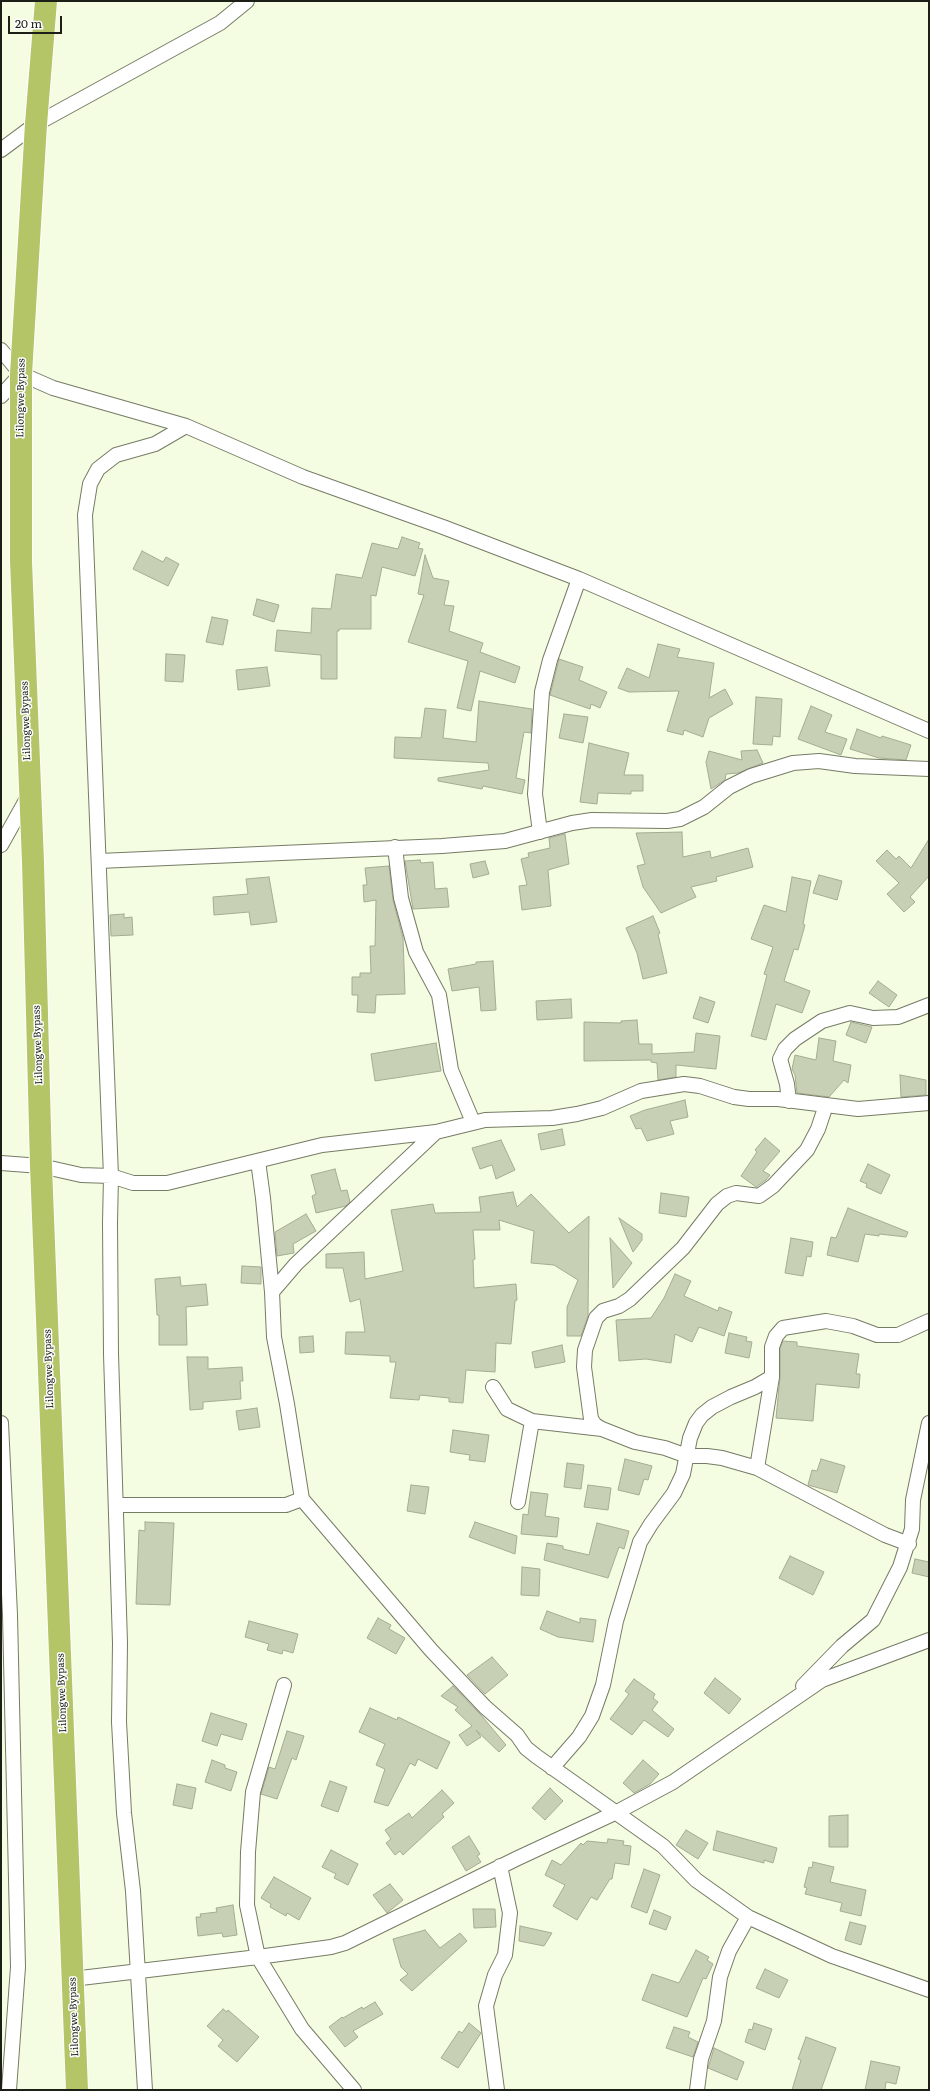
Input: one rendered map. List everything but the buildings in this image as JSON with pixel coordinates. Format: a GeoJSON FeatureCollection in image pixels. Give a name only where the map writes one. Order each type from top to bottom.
{"type":"FeatureCollection","features":[{"type":"Feature","properties":{"kind":"main road","name":"Lilongwe Bypass"},"geometry":{"type":"LineString","coordinates":[[46,1],[36,124],[21,374],[21,561],[30,794],[41,1166],[77,2090]]}},
{"type":"Feature","properties":{"kind":"street"},"geometry":{"type":"LineString","coordinates":[[1,150],[36,124],[220,23],[247,1]]}},
{"type":"Feature","properties":{"kind":"street"},"geometry":{"type":"LineString","coordinates":[[1,350],[21,374],[53,388],[186,426],[304,477],[443,527],[579,580],[929,732]]}},
{"type":"Feature","properties":{"kind":"street"},"geometry":{"type":"LineString","coordinates":[[1,396],[21,374]]}},
{"type":"Feature","properties":{"kind":"street"},"geometry":{"type":"LineString","coordinates":[[145,2090],[133,1891],[124,1813],[119,1722],[120,1643],[117,1505],[111,1354],[111,1176],[85,515],[90,484],[98,469],[116,455],[154,444],[186,426]]}},
{"type":"Feature","properties":{"kind":"street"},"geometry":{"type":"LineString","coordinates":[[540,832],[535,794],[542,692],[550,660],[579,580]]}},
{"type":"Feature","properties":{"kind":"street"},"geometry":{"type":"LineString","coordinates":[[99,862],[504,841],[572,823],[592,820],[667,821],[680,819],[704,807],[729,787],[751,776],[794,763],[819,761],[855,766],[929,769]]}},
{"type":"Feature","properties":{"kind":"street"},"geometry":{"type":"LineString","coordinates":[[1,845],[30,794]]}},
{"type":"Feature","properties":{"kind":"street"},"geometry":{"type":"LineString","coordinates":[[395,847],[401,898],[416,952],[438,995],[451,1070],[473,1122]]}},
{"type":"Feature","properties":{"kind":"street"},"geometry":{"type":"LineString","coordinates":[[789,1101],[787,1084],[780,1059],[785,1049],[796,1038],[822,1021],[850,1013],[873,1018],[898,1017],[929,1005]]}},
{"type":"Feature","properties":{"kind":"street"},"geometry":{"type":"LineString","coordinates":[[1,1163],[41,1166],[81,1175],[111,1176],[133,1183],[167,1183],[322,1145],[436,1132],[485,1120],[552,1118],[577,1114],[602,1108],[641,1091],[684,1084],[700,1086],[734,1097],[749,1099],[778,1099],[858,1109],[929,1103]]}},
{"type":"Feature","properties":{"kind":"street"},"geometry":{"type":"LineString","coordinates":[[826,1106],[818,1129],[807,1150],[773,1186],[759,1196],[736,1194],[727,1196],[717,1204],[683,1248],[630,1299],[618,1306],[603,1311],[596,1318],[586,1350],[584,1367],[591,1419],[595,1425],[602,1429],[635,1442],[665,1448],[687,1456],[714,1457],[758,1468],[885,1535],[909,1544]]}},
{"type":"Feature","properties":{"kind":"street"},"geometry":{"type":"LineString","coordinates":[[272,1292],[296,1264],[436,1132]]}},
{"type":"Feature","properties":{"kind":"street"},"geometry":{"type":"LineString","coordinates":[[258,1161],[272,1292],[274,1337],[287,1404],[302,1499],[430,1650],[485,1707],[517,1735],[526,1748],[663,1846],[696,1880],[748,1917],[832,1956],[929,1990]]}},
{"type":"Feature","properties":{"kind":"street"},"geometry":{"type":"LineString","coordinates":[[758,1468],[772,1377],[772,1347],[776,1336],[783,1328],[826,1321],[853,1326],[877,1335],[898,1335],[929,1321]]}},
{"type":"Feature","properties":{"kind":"street"},"geometry":{"type":"LineString","coordinates":[[552,1768],[579,1737],[592,1716],[603,1685],[616,1621],[640,1542],[651,1524],[674,1493],[682,1474],[690,1438],[702,1415],[731,1397],[755,1387],[772,1377]]}},
{"type":"Feature","properties":{"kind":"street"},"geometry":{"type":"LineString","coordinates":[[493,1387],[508,1409],[532,1421],[602,1429]]}},
{"type":"Feature","properties":{"kind":"street"},"geometry":{"type":"LineString","coordinates":[[518,1502],[532,1421]]}},
{"type":"Feature","properties":{"kind":"street"},"geometry":{"type":"LineString","coordinates":[[1,1423],[10,1615],[18,1967],[9,2090]]}},
{"type":"Feature","properties":{"kind":"street"},"geometry":{"type":"LineString","coordinates":[[788,1702],[842,1646],[872,1620],[900,1567],[909,1544],[912,1529],[913,1500],[929,1423]]}},
{"type":"Feature","properties":{"kind":"street"},"geometry":{"type":"LineString","coordinates":[[117,1505],[286,1505],[302,1499]]}},
{"type":"Feature","properties":{"kind":"street"},"geometry":{"type":"LineString","coordinates":[[72,1979],[258,1957],[331,1947],[345,1943],[500,1866],[617,1812],[690,1771],[822,1680],[929,1640]]}},
{"type":"Feature","properties":{"kind":"street"},"geometry":{"type":"LineString","coordinates":[[284,1685],[254,1792],[248,1852],[247,1905],[258,1957],[302,2029],[354,2090]]}},
{"type":"Feature","properties":{"kind":"street"},"geometry":{"type":"LineString","coordinates":[[497,2090],[486,2006],[495,1975],[505,1955],[510,1913],[500,1866]]}},
{"type":"Feature","properties":{"kind":"street"},"geometry":{"type":"LineString","coordinates":[[697,2090],[701,2059],[714,2021],[720,1977],[729,1951],[748,1917]]}}]}
